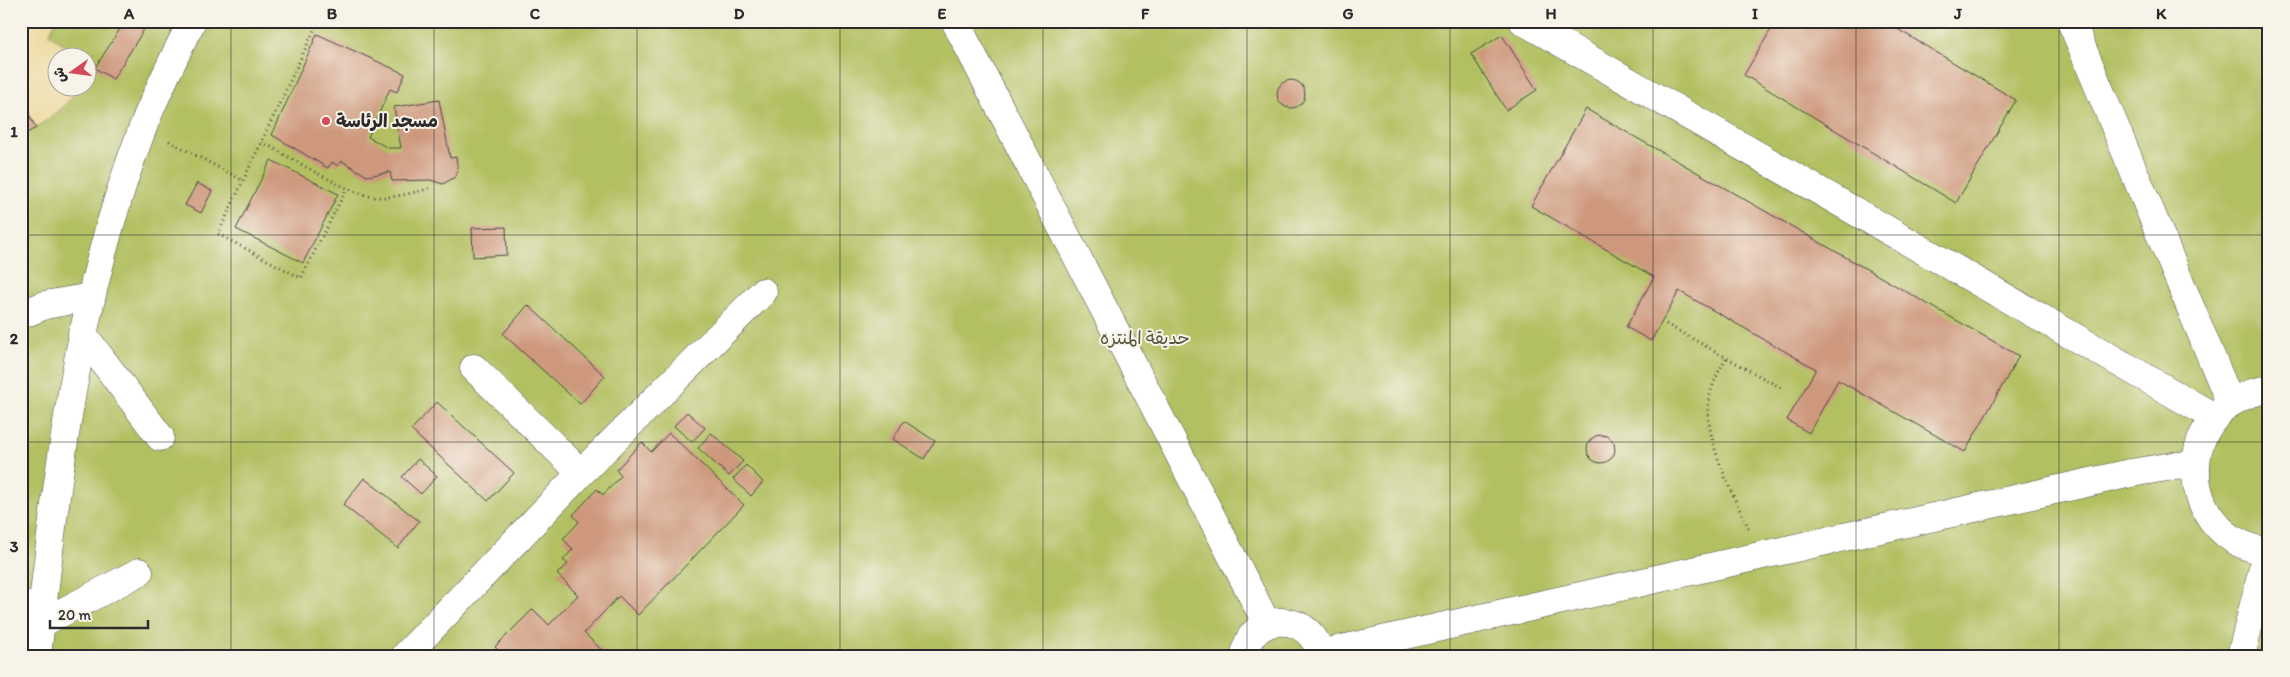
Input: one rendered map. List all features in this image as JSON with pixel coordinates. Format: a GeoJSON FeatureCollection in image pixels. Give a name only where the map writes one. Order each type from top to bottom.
{"type":"FeatureCollection","features":[{"type":"Feature","properties":{"kind":"lane"},"geometry":{"type":"LineString","coordinates":[[37,656],[66,423],[82,333],[109,232],[143,127],[192,21]]}},
{"type":"Feature","properties":{"kind":"lane"},"geometry":{"type":"LineString","coordinates":[[955,21],[1267,624]]}},
{"type":"Feature","properties":{"kind":"lane"},"geometry":{"type":"LineString","coordinates":[[1523,21],[2222,409]]}},
{"type":"Feature","properties":{"kind":"lane"},"geometry":{"type":"LineString","coordinates":[[2071,21],[2222,409]]}},
{"type":"Feature","properties":{"kind":"lane"},"geometry":{"type":"LineString","coordinates":[[405,656],[581,473],[764,292]]}},
{"type":"Feature","properties":{"kind":"lane"},"geometry":{"type":"LineString","coordinates":[[21,315],[45,305],[91,297]]}},
{"type":"Feature","properties":{"kind":"lane"},"geometry":{"type":"LineString","coordinates":[[82,333],[160,437]]}},
{"type":"Feature","properties":{"kind":"lane"},"geometry":{"type":"LineString","coordinates":[[474,368],[581,473]]}},
{"type":"Feature","properties":{"kind":"lane"},"geometry":{"type":"LineString","coordinates":[[2241,656],[2268,552],[2238,542],[2214,523],[2198,496],[2195,465],[2200,439],[2222,409],[2252,391],[2269,389]]}},
{"type":"Feature","properties":{"kind":"lane"},"geometry":{"type":"LineString","coordinates":[[1245,656],[1250,639],[1257,630],[1267,624],[1278,621],[1290,621],[1310,633],[1316,642],[1320,655],[2131,473],[2166,467],[2195,465]]}},
{"type":"Feature","properties":{"kind":"lane"},"geometry":{"type":"LineString","coordinates":[[40,624],[139,572]]}},
{"type":"Feature","properties":{"kind":"lane"},"geometry":{"type":"LineString","coordinates":[[21,603],[40,624]]}},
{"type":"Feature","properties":{"kind":"path"},"geometry":{"type":"LineString","coordinates":[[316,26],[218,234],[301,278],[347,188]]}},
{"type":"Feature","properties":{"kind":"path"},"geometry":{"type":"LineString","coordinates":[[143,127],[244,180]]}},
{"type":"Feature","properties":{"kind":"path"},"geometry":{"type":"LineString","coordinates":[[262,142],[347,188],[366,196],[377,198],[397,196],[432,188]]}},
{"type":"Feature","properties":{"kind":"path"},"geometry":{"type":"LineString","coordinates":[[1666,324],[1783,389]]}},
{"type":"Feature","properties":{"kind":"path"},"geometry":{"type":"LineString","coordinates":[[1726,358],[1712,387],[1708,402],[1710,424],[1728,484],[1752,532],[1766,554]]}},
{"type":"Feature","properties":{"kind":"green space","name":"حديقة المنتزه"},"geometry":{"type":"Polygon","coordinates":[[[21,21],[2269,21],[2269,656],[21,656],[21,21]]]}},
{"type":"Feature","properties":{"kind":"sand"},"geometry":{"type":"Polygon","coordinates":[[[21,21],[56,21],[49,34],[68,48],[48,48],[48,98],[71,98],[61,109],[36,128],[21,99],[21,21]]]}},
{"type":"Feature","properties":{"kind":"building"},"geometry":{"type":"Polygon","coordinates":[[[125,21],[148,23],[113,79],[98,70],[98,63],[125,21]]]}},
{"type":"Feature","properties":{"kind":"building"},"geometry":{"type":"Polygon","coordinates":[[[1776,21],[1884,21],[2016,100],[1956,203],[1744,75],[1776,21]]]}},
{"type":"Feature","properties":{"kind":"building","name":"مسجد الرئاسة"},"geometry":{"type":"Polygon","coordinates":[[[317,34],[405,74],[397,92],[390,89],[368,137],[388,148],[401,148],[394,107],[439,100],[450,158],[456,157],[458,171],[455,177],[443,184],[430,180],[392,181],[390,172],[367,176],[342,161],[338,166],[332,162],[328,168],[272,135],[317,34]]]}},
{"type":"Feature","properties":{"kind":"building"},"geometry":{"type":"Polygon","coordinates":[[[1502,35],[1537,90],[1506,110],[1471,54],[1502,35]]]}},
{"type":"Feature","properties":{"kind":"building"},"geometry":{"type":"Polygon","coordinates":[[[1291,80],[1301,84],[1305,94],[1301,104],[1291,108],[1281,104],[1277,94],[1281,84],[1291,80]]]}},
{"type":"Feature","properties":{"kind":"building"},"geometry":{"type":"Polygon","coordinates":[[[21,99],[36,128],[21,136],[21,99]]]}},
{"type":"Feature","properties":{"kind":"building"},"geometry":{"type":"Polygon","coordinates":[[[1586,109],[2019,356],[1965,452],[1838,380],[1809,433],[1787,420],[1816,369],[1679,291],[1651,341],[1626,327],[1654,277],[1531,206],[1586,109]]]}},
{"type":"Feature","properties":{"kind":"building"},"geometry":{"type":"Polygon","coordinates":[[[271,160],[338,194],[303,263],[236,229],[271,160]]]}},
{"type":"Feature","properties":{"kind":"building"},"geometry":{"type":"Polygon","coordinates":[[[197,183],[212,191],[201,213],[185,205],[197,183]]]}},
{"type":"Feature","properties":{"kind":"building"},"geometry":{"type":"Polygon","coordinates":[[[506,227],[507,255],[473,257],[472,228],[506,227]]]}},
{"type":"Feature","properties":{"kind":"building"},"geometry":{"type":"Polygon","coordinates":[[[528,305],[605,376],[580,404],[503,334],[528,305]]]}},
{"type":"Feature","properties":{"kind":"building"},"geometry":{"type":"Polygon","coordinates":[[[437,402],[514,473],[488,501],[411,430],[437,402]]]}},
{"type":"Feature","properties":{"kind":"building"},"geometry":{"type":"Polygon","coordinates":[[[687,412],[705,428],[692,442],[674,426],[687,412]]]}},
{"type":"Feature","properties":{"kind":"building"},"geometry":{"type":"Polygon","coordinates":[[[904,421],[935,441],[924,459],[893,439],[904,421]]]}},
{"type":"Feature","properties":{"kind":"building"},"geometry":{"type":"Polygon","coordinates":[[[669,433],[744,505],[638,615],[619,596],[584,633],[608,656],[504,656],[495,647],[533,609],[549,625],[578,595],[557,574],[568,564],[563,560],[573,549],[563,539],[579,522],[573,515],[597,489],[603,495],[621,476],[616,470],[642,442],[651,452],[669,433]]]}},
{"type":"Feature","properties":{"kind":"building"},"geometry":{"type":"Polygon","coordinates":[[[711,433],[743,461],[729,476],[698,448],[711,433]]]}},
{"type":"Feature","properties":{"kind":"building"},"geometry":{"type":"Polygon","coordinates":[[[1601,435],[1611,439],[1615,449],[1611,459],[1601,463],[1591,459],[1587,449],[1591,439],[1601,435]]]}},
{"type":"Feature","properties":{"kind":"building"},"geometry":{"type":"Polygon","coordinates":[[[418,459],[437,476],[421,494],[402,477],[418,459]]]}},
{"type":"Feature","properties":{"kind":"building"},"geometry":{"type":"Polygon","coordinates":[[[746,465],[763,482],[751,496],[733,479],[746,465]]]}},
{"type":"Feature","properties":{"kind":"building"},"geometry":{"type":"Polygon","coordinates":[[[364,478],[419,521],[398,548],[343,505],[364,478]]]}},
{"type":"Feature","properties":{"kind":"place","name":"مسجد الرئاسة"},"geometry":{"type":"Point","coordinates":[326,121]}}]}
